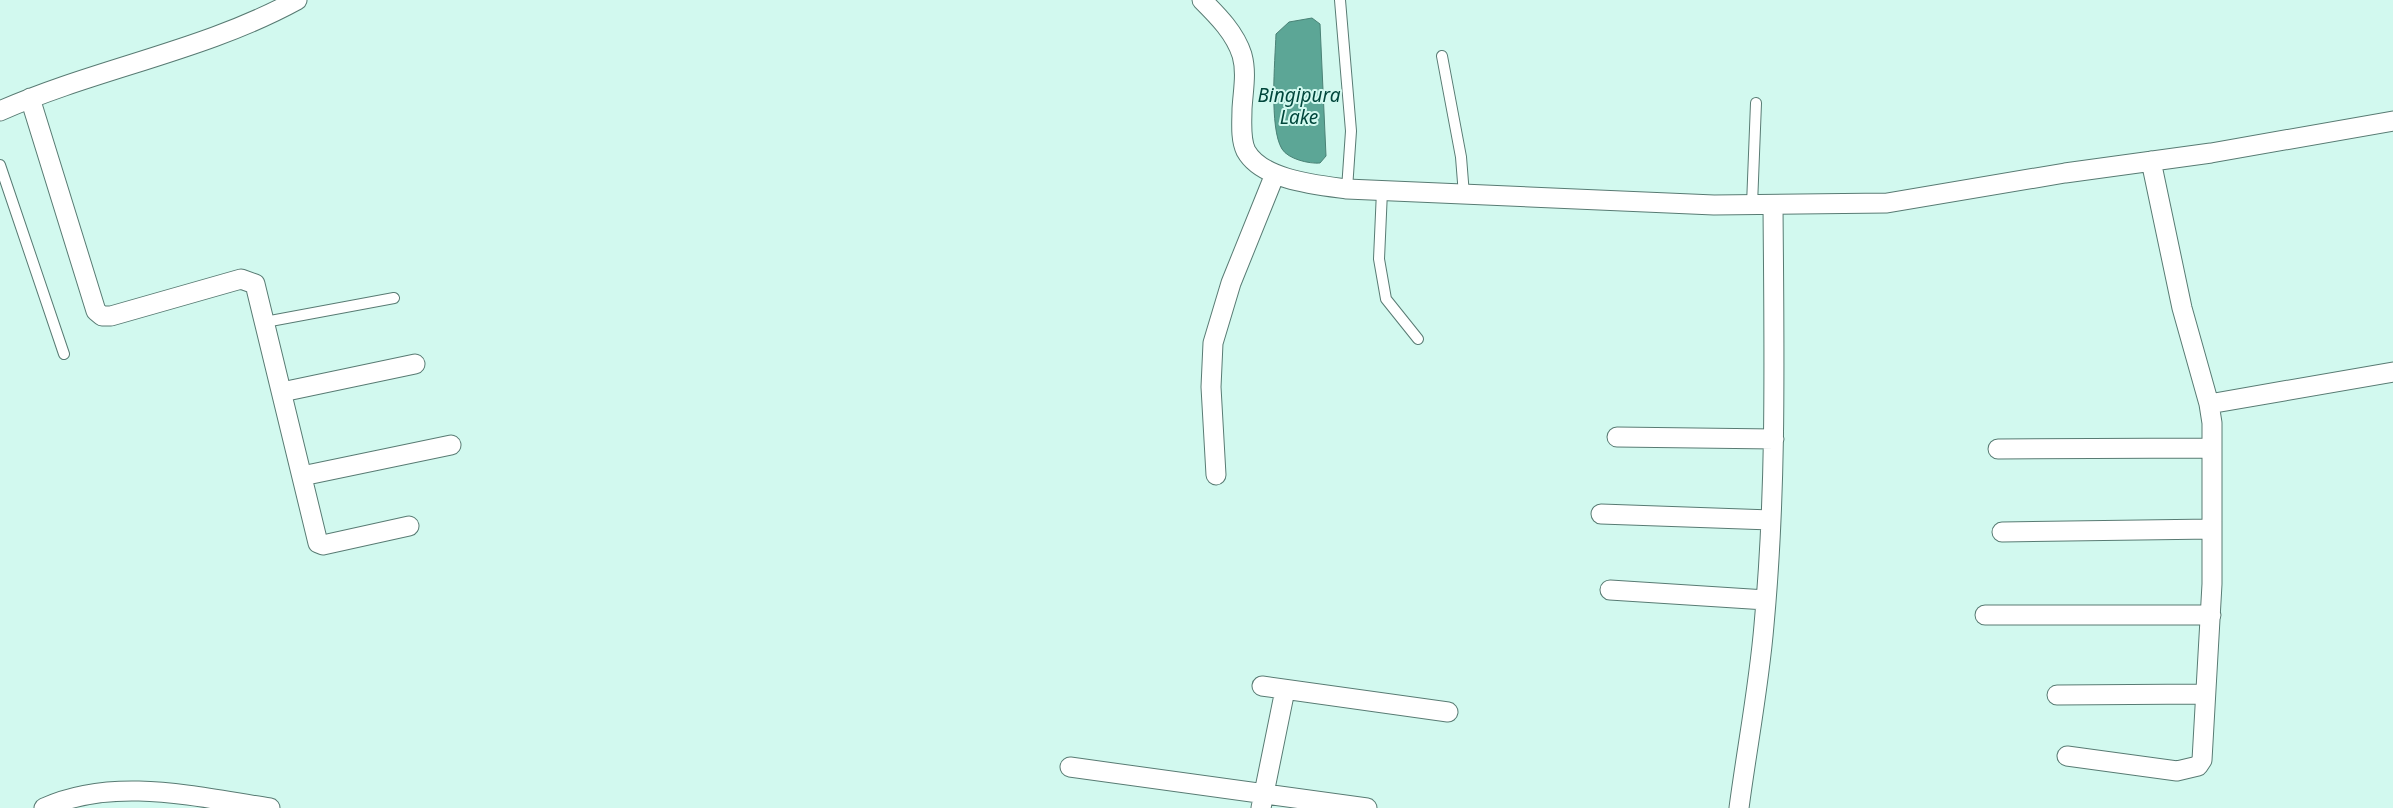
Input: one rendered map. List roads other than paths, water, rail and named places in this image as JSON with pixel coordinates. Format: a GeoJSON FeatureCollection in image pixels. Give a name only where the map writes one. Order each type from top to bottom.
{"type":"FeatureCollection","features":[{"type":"Feature","properties":{"kind":"street"},"geometry":{"type":"LineString","coordinates":[[0,111],[30,98],[182,49],[263,19],[298,0]]}},
{"type":"Feature","properties":{"kind":"street"},"geometry":{"type":"LineString","coordinates":[[1202,0],[1232,33],[1243,58],[1242,121],[1245,149],[1257,162],[1275,174],[1312,185],[1347,189],[1464,196],[1752,205],[1887,203],[2211,153],[2393,121]]}},
{"type":"Feature","properties":{"kind":"street"},"geometry":{"type":"LineString","coordinates":[[30,98],[96,311],[102,316],[111,316],[241,279],[255,284],[316,539],[323,545],[408,526]]}},
{"type":"Feature","properties":{"kind":"street"},"geometry":{"type":"LineString","coordinates":[[2067,756],[2178,771],[2198,766],[2202,760],[2204,746],[2210,615],[2212,423],[2209,404],[2182,308],[2151,161]]}},
{"type":"Feature","properties":{"kind":"street"},"geometry":{"type":"LineString","coordinates":[[1216,475],[1212,387],[1213,343],[1231,283],[1275,174]]}},
{"type":"Feature","properties":{"kind":"street"},"geometry":{"type":"LineString","coordinates":[[1739,808],[1762,645],[1771,520],[1774,440],[1773,205]]}},
{"type":"Feature","properties":{"kind":"street"},"geometry":{"type":"LineString","coordinates":[[282,392],[415,364]]}},
{"type":"Feature","properties":{"kind":"street"},"geometry":{"type":"LineString","coordinates":[[2209,404],[2393,372]]}},
{"type":"Feature","properties":{"kind":"street"},"geometry":{"type":"LineString","coordinates":[[1617,437],[1774,440]]}},
{"type":"Feature","properties":{"kind":"street"},"geometry":{"type":"LineString","coordinates":[[302,476],[450,445]]}},
{"type":"Feature","properties":{"kind":"street"},"geometry":{"type":"LineString","coordinates":[[1998,449],[2212,448]]}},
{"type":"Feature","properties":{"kind":"street"},"geometry":{"type":"LineString","coordinates":[[1601,514],[1771,520]]}},
{"type":"Feature","properties":{"kind":"street"},"geometry":{"type":"LineString","coordinates":[[2002,532],[2212,529]]}},
{"type":"Feature","properties":{"kind":"street"},"geometry":{"type":"LineString","coordinates":[[1610,590],[1766,600]]}},
{"type":"Feature","properties":{"kind":"street"},"geometry":{"type":"LineString","coordinates":[[1985,615],[2210,615]]}},
{"type":"Feature","properties":{"kind":"street"},"geometry":{"type":"LineString","coordinates":[[1262,686],[1448,712]]}},
{"type":"Feature","properties":{"kind":"street"},"geometry":{"type":"LineString","coordinates":[[1262,800],[1285,690]]}},
{"type":"Feature","properties":{"kind":"street"},"geometry":{"type":"LineString","coordinates":[[2057,695],[2205,694]]}},
{"type":"Feature","properties":{"kind":"street"},"geometry":{"type":"LineString","coordinates":[[1070,767],[1262,800],[1368,808]]}},
{"type":"Feature","properties":{"kind":"street"},"geometry":{"type":"LineString","coordinates":[[44,808],[76,796],[118,790],[185,796],[270,808]]}},
{"type":"Feature","properties":{"kind":"lane"},"geometry":{"type":"LineString","coordinates":[[1340,0],[1351,130],[1347,189]]}},
{"type":"Feature","properties":{"kind":"lane"},"geometry":{"type":"LineString","coordinates":[[1442,56],[1461,157],[1464,196]]}},
{"type":"Feature","properties":{"kind":"lane"},"geometry":{"type":"LineString","coordinates":[[1752,205],[1756,103]]}},
{"type":"Feature","properties":{"kind":"lane"},"geometry":{"type":"LineString","coordinates":[[0,165],[64,354]]}},
{"type":"Feature","properties":{"kind":"lane"},"geometry":{"type":"LineString","coordinates":[[1382,191],[1379,259],[1386,299],[1418,339]]}},
{"type":"Feature","properties":{"kind":"lane"},"geometry":{"type":"LineString","coordinates":[[265,322],[394,298]]}},
{"type":"Feature","properties":{"kind":"water","name":"Bingipura Lake"},"geometry":{"type":"Polygon","coordinates":[[[1312,18],[1320,24],[1326,156],[1320,163],[1299,160],[1285,153],[1278,139],[1274,111],[1276,34],[1289,22],[1312,18]]]}}]}
